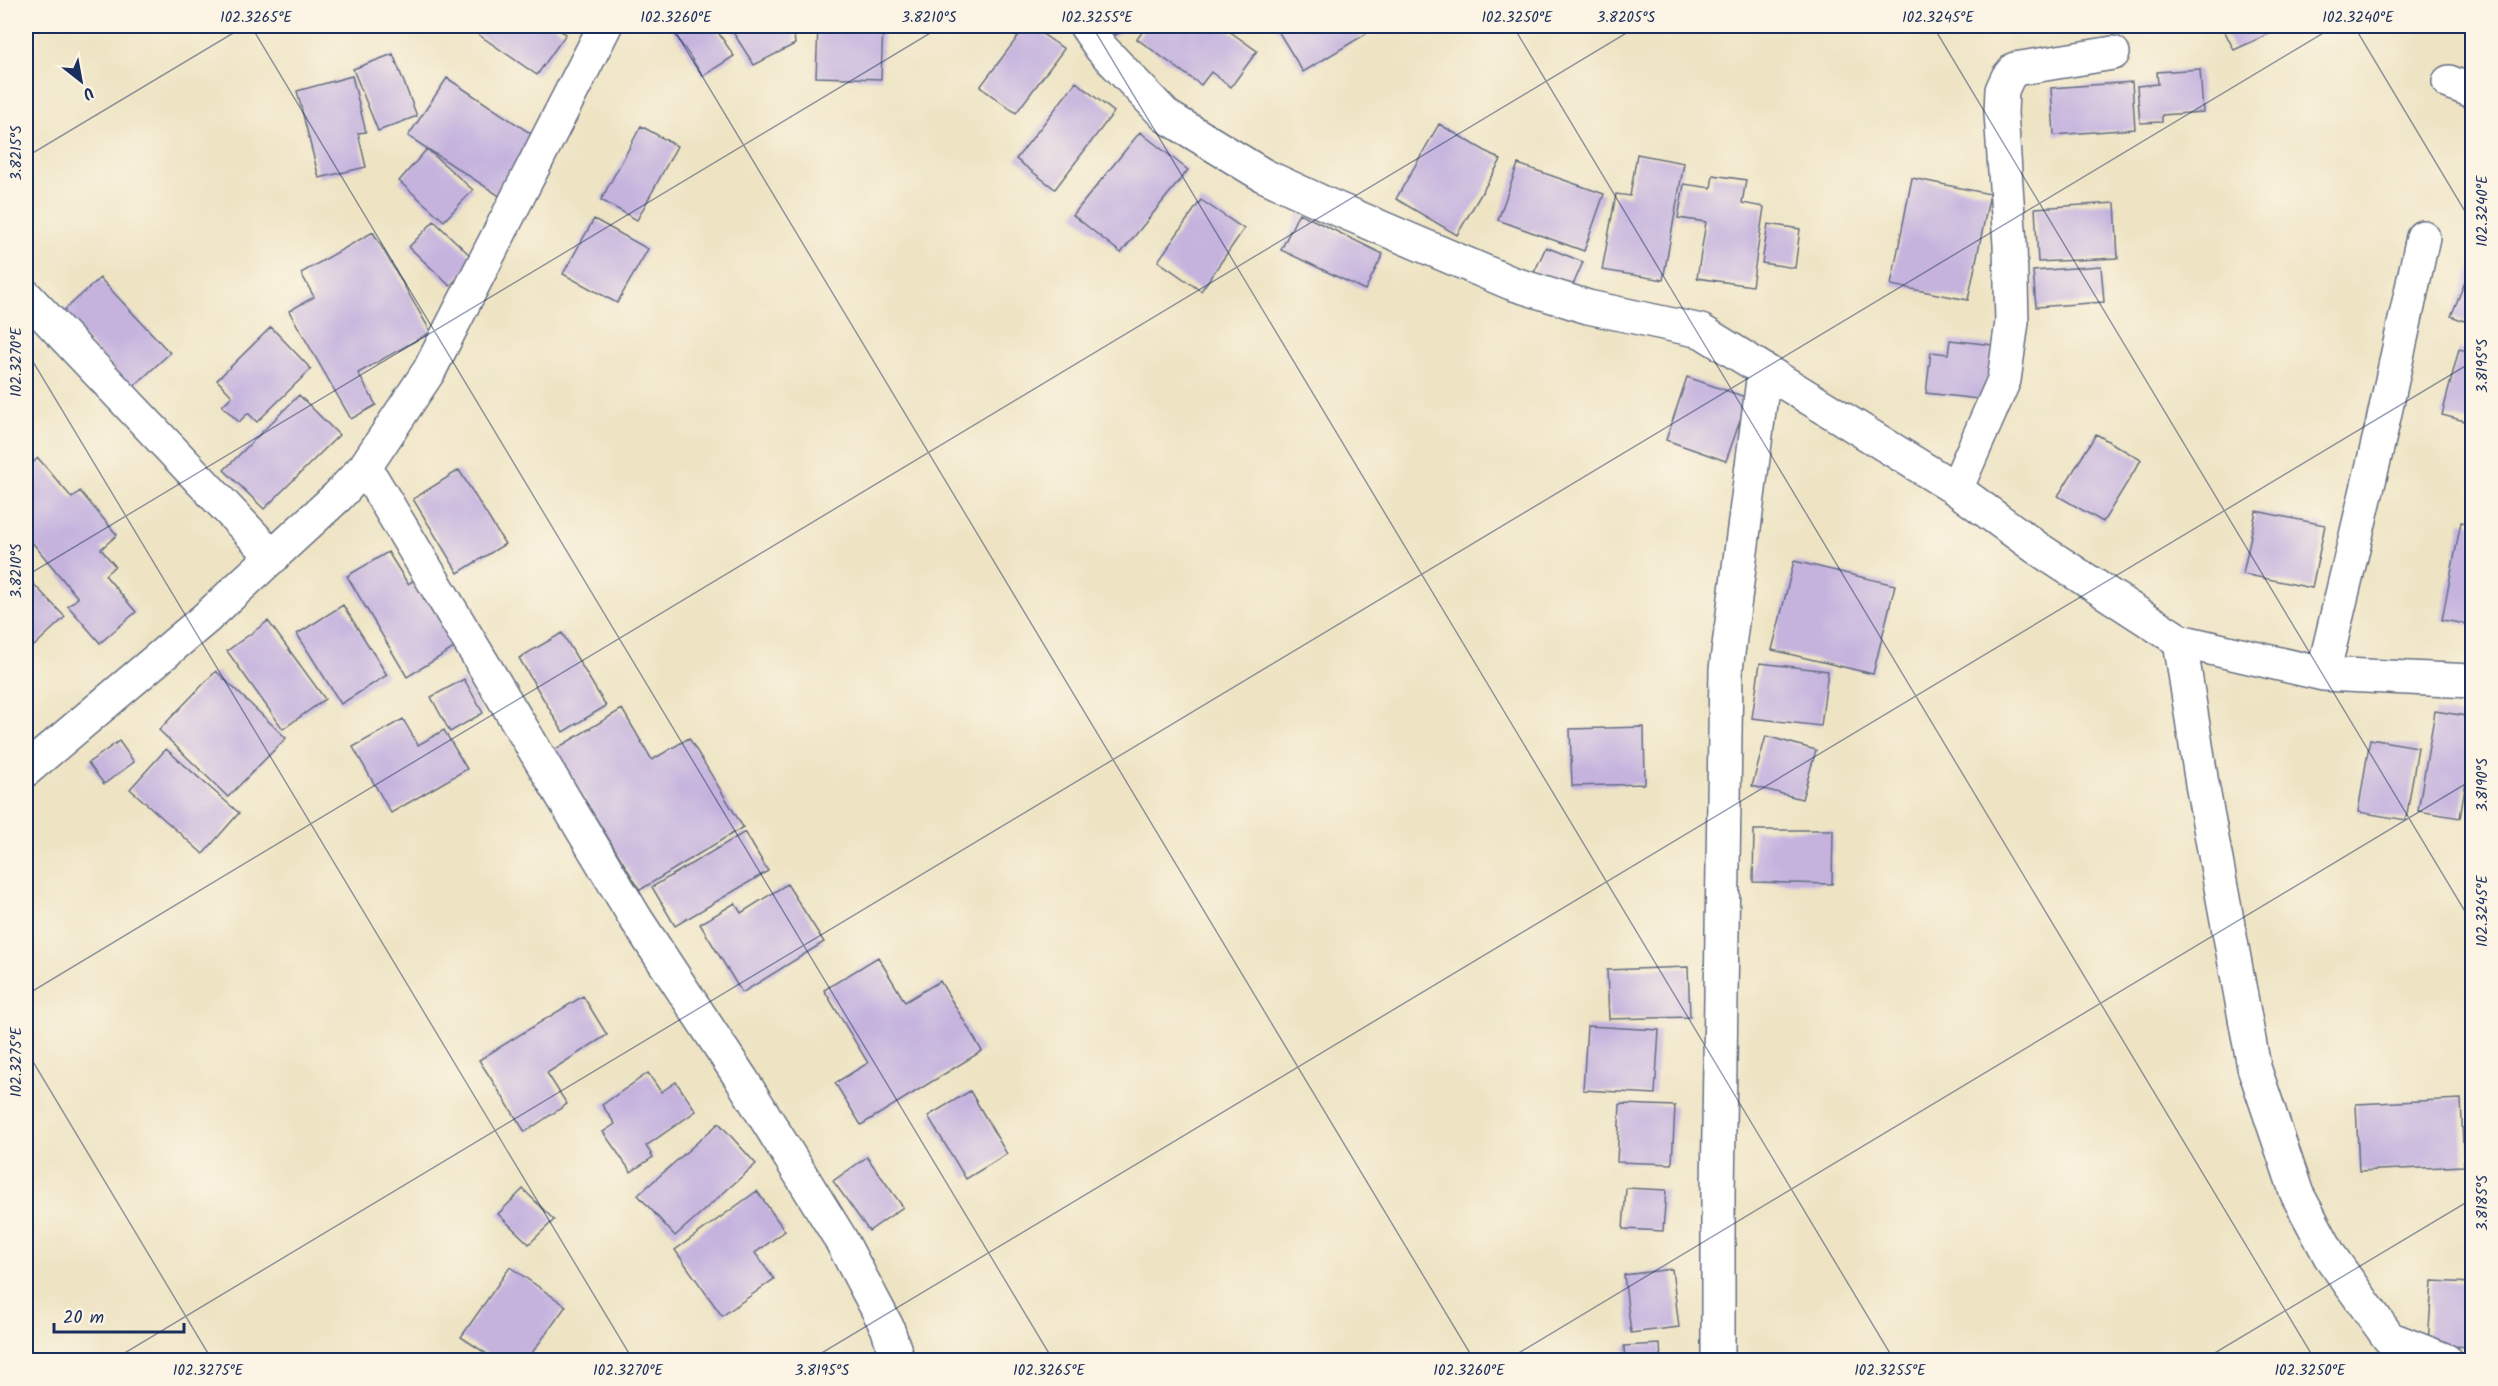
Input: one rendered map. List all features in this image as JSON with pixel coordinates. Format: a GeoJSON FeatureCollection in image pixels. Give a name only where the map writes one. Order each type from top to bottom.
{"type":"FeatureCollection","features":[{"type":"Feature","properties":{"kind":"street"},"geometry":{"type":"LineString","coordinates":[[29,762],[206,618],[338,496],[365,467],[429,371],[605,26]]}},
{"type":"Feature","properties":{"kind":"street"},"geometry":{"type":"LineString","coordinates":[[1086,26],[1101,48],[1166,116],[1263,175],[1511,283],[1588,307],[1701,331],[1956,489],[2037,548],[2180,641],[2323,674],[2472,681]]}},
{"type":"Feature","properties":{"kind":"street"},"geometry":{"type":"LineString","coordinates":[[1956,489],[2004,380],[2012,322],[2010,244],[2001,113],[2002,90],[2007,77],[2015,69],[2113,53]]}},
{"type":"Feature","properties":{"kind":"street"},"geometry":{"type":"LineString","coordinates":[[2323,674],[2381,431],[2423,237]]}},
{"type":"Feature","properties":{"kind":"street"},"geometry":{"type":"LineString","coordinates":[[26,296],[273,557]]}},
{"type":"Feature","properties":{"kind":"street"},"geometry":{"type":"LineString","coordinates":[[1718,1360],[1718,1193],[1726,669],[1764,372]]}},
{"type":"Feature","properties":{"kind":"street"},"geometry":{"type":"LineString","coordinates":[[365,467],[636,919],[777,1136],[840,1238],[887,1327],[898,1360]]}},
{"type":"Feature","properties":{"kind":"street"},"geometry":{"type":"LineString","coordinates":[[2180,641],[2202,784],[2254,1067],[2297,1194],[2330,1257],[2389,1338],[2445,1360]]}},
{"type":"Feature","properties":{"kind":"building"},"geometry":{"type":"Polygon","coordinates":[[[466,26],[553,26],[566,34],[537,75],[466,26]]]}},
{"type":"Feature","properties":{"kind":"building"},"geometry":{"type":"Polygon","coordinates":[[[679,26],[714,26],[734,56],[703,76],[672,30],[679,26]]]}},
{"type":"Feature","properties":{"kind":"building"},"geometry":{"type":"Polygon","coordinates":[[[729,26],[793,26],[795,44],[754,65],[729,26]]]}},
{"type":"Feature","properties":{"kind":"building"},"geometry":{"type":"Polygon","coordinates":[[[818,26],[883,26],[881,79],[816,77],[818,26]]]}},
{"type":"Feature","properties":{"kind":"building"},"geometry":{"type":"Polygon","coordinates":[[[1026,26],[1031,26],[1064,49],[1016,113],[980,87],[1026,26]]]}},
{"type":"Feature","properties":{"kind":"building"},"geometry":{"type":"Polygon","coordinates":[[[1101,26],[1130,26],[1109,39],[1101,26]]]}},
{"type":"Feature","properties":{"kind":"building"},"geometry":{"type":"Polygon","coordinates":[[[1147,26],[1222,26],[1257,51],[1231,87],[1211,72],[1201,85],[1137,39],[1147,26]]]}},
{"type":"Feature","properties":{"kind":"building"},"geometry":{"type":"Polygon","coordinates":[[[1275,26],[1379,26],[1303,72],[1275,26]]]}},
{"type":"Feature","properties":{"kind":"building"},"geometry":{"type":"Polygon","coordinates":[[[2222,26],[2286,26],[2234,50],[2222,26]]]}},
{"type":"Feature","properties":{"kind":"building"},"geometry":{"type":"Polygon","coordinates":[[[393,54],[417,116],[378,131],[353,69],[393,54]]]}},
{"type":"Feature","properties":{"kind":"building"},"geometry":{"type":"Polygon","coordinates":[[[2200,69],[2203,112],[2162,115],[2162,122],[2140,123],[2137,86],[2158,84],[2157,72],[2200,69]]]}},
{"type":"Feature","properties":{"kind":"building"},"geometry":{"type":"Polygon","coordinates":[[[352,76],[366,132],[358,133],[366,167],[319,178],[297,91],[352,76]]]}},
{"type":"Feature","properties":{"kind":"building"},"geometry":{"type":"Polygon","coordinates":[[[447,78],[542,141],[504,199],[408,136],[447,78]]]}},
{"type":"Feature","properties":{"kind":"building"},"geometry":{"type":"Polygon","coordinates":[[[1076,82],[1114,112],[1055,189],[1016,159],[1076,82]]]}},
{"type":"Feature","properties":{"kind":"building"},"geometry":{"type":"Polygon","coordinates":[[[2132,82],[2135,129],[2054,135],[2051,88],[2132,82]]]}},
{"type":"Feature","properties":{"kind":"building"},"geometry":{"type":"Polygon","coordinates":[[[1439,124],[1501,160],[1457,235],[1396,199],[1439,124]]]}},
{"type":"Feature","properties":{"kind":"building"},"geometry":{"type":"Polygon","coordinates":[[[641,126],[677,146],[637,220],[601,200],[641,126]]]}},
{"type":"Feature","properties":{"kind":"building"},"geometry":{"type":"Polygon","coordinates":[[[1140,132],[1188,170],[1121,253],[1073,215],[1140,132]]]}},
{"type":"Feature","properties":{"kind":"building"},"geometry":{"type":"Polygon","coordinates":[[[427,149],[473,190],[444,221],[399,181],[427,149]]]}},
{"type":"Feature","properties":{"kind":"building"},"geometry":{"type":"Polygon","coordinates":[[[1637,154],[1684,163],[1663,280],[1602,270],[1616,194],[1630,196],[1637,154]]]}},
{"type":"Feature","properties":{"kind":"building"},"geometry":{"type":"Polygon","coordinates":[[[1518,164],[1604,194],[1584,251],[1498,220],[1518,164]]]}},
{"type":"Feature","properties":{"kind":"building"},"geometry":{"type":"Polygon","coordinates":[[[1713,175],[1746,180],[1742,203],[1764,207],[1752,286],[1697,278],[1706,222],[1678,218],[1684,184],[1711,188],[1713,175]]]}},
{"type":"Feature","properties":{"kind":"building"},"geometry":{"type":"Polygon","coordinates":[[[1912,178],[1990,194],[1968,300],[1891,285],[1912,178]]]}},
{"type":"Feature","properties":{"kind":"building"},"geometry":{"type":"Polygon","coordinates":[[[1201,200],[1244,229],[1201,291],[1158,261],[1201,200]]]}},
{"type":"Feature","properties":{"kind":"building"},"geometry":{"type":"Polygon","coordinates":[[[2115,203],[2118,258],[2038,262],[2035,208],[2115,203]]]}},
{"type":"Feature","properties":{"kind":"building"},"geometry":{"type":"Polygon","coordinates":[[[1299,213],[1383,254],[1365,290],[1281,250],[1299,213]]]}},
{"type":"Feature","properties":{"kind":"building"},"geometry":{"type":"Polygon","coordinates":[[[594,219],[648,249],[617,303],[563,274],[594,219]]]}},
{"type":"Feature","properties":{"kind":"building"},"geometry":{"type":"Polygon","coordinates":[[[434,221],[475,260],[450,286],[409,247],[434,221]]]}},
{"type":"Feature","properties":{"kind":"building"},"geometry":{"type":"Polygon","coordinates":[[[1768,224],[1800,229],[1795,268],[1762,263],[1768,224]]]}},
{"type":"Feature","properties":{"kind":"building"},"geometry":{"type":"Polygon","coordinates":[[[373,232],[431,332],[358,373],[376,405],[351,419],[289,311],[314,297],[301,273],[373,232]]]}},
{"type":"Feature","properties":{"kind":"building"},"geometry":{"type":"Polygon","coordinates":[[[1546,247],[1583,262],[1570,292],[1533,275],[1546,247]]]}},
{"type":"Feature","properties":{"kind":"building"},"geometry":{"type":"Polygon","coordinates":[[[2472,265],[2472,324],[2451,316],[2472,265]]]}},
{"type":"Feature","properties":{"kind":"building"},"geometry":{"type":"Polygon","coordinates":[[[2101,266],[2104,302],[2036,307],[2033,271],[2101,266]]]}},
{"type":"Feature","properties":{"kind":"building"},"geometry":{"type":"Polygon","coordinates":[[[100,278],[170,353],[131,389],[61,313],[100,278]]]}},
{"type":"Feature","properties":{"kind":"building"},"geometry":{"type":"Polygon","coordinates":[[[271,327],[311,369],[257,422],[248,413],[239,422],[222,406],[232,396],[217,380],[271,327]]]}},
{"type":"Feature","properties":{"kind":"building"},"geometry":{"type":"Polygon","coordinates":[[[1950,340],[1993,345],[1987,400],[1926,393],[1931,352],[1948,354],[1950,340]]]}},
{"type":"Feature","properties":{"kind":"building"},"geometry":{"type":"Polygon","coordinates":[[[2459,349],[2472,352],[2472,423],[2442,415],[2459,349]]]}},
{"type":"Feature","properties":{"kind":"building"},"geometry":{"type":"Polygon","coordinates":[[[1687,377],[1748,398],[1726,461],[1666,440],[1687,377]]]}},
{"type":"Feature","properties":{"kind":"building"},"geometry":{"type":"Polygon","coordinates":[[[299,395],[339,435],[264,509],[224,470],[299,395]]]}},
{"type":"Feature","properties":{"kind":"building"},"geometry":{"type":"Polygon","coordinates":[[[2096,434],[2141,460],[2103,522],[2058,496],[2096,434]]]}},
{"type":"Feature","properties":{"kind":"building"},"geometry":{"type":"Polygon","coordinates":[[[38,458],[72,498],[80,491],[117,535],[101,549],[115,566],[105,575],[136,612],[100,643],[68,606],[78,598],[26,535],[26,469],[38,458]]]}},
{"type":"Feature","properties":{"kind":"building"},"geometry":{"type":"Polygon","coordinates":[[[459,470],[505,544],[458,573],[413,499],[459,470]]]}},
{"type":"Feature","properties":{"kind":"building"},"geometry":{"type":"Polygon","coordinates":[[[2256,511],[2325,525],[2312,588],[2243,574],[2256,511]]]}},
{"type":"Feature","properties":{"kind":"building"},"geometry":{"type":"Polygon","coordinates":[[[2461,522],[2472,524],[2472,625],[2442,620],[2461,522]]]}},
{"type":"Feature","properties":{"kind":"building"},"geometry":{"type":"Polygon","coordinates":[[[388,552],[408,584],[419,577],[459,645],[407,677],[347,576],[388,552]]]}},
{"type":"Feature","properties":{"kind":"building"},"geometry":{"type":"Polygon","coordinates":[[[1794,561],[1895,585],[1873,674],[1772,650],[1794,561]]]}},
{"type":"Feature","properties":{"kind":"building"},"geometry":{"type":"Polygon","coordinates":[[[26,576],[65,617],[34,646],[26,637],[26,576]]]}},
{"type":"Feature","properties":{"kind":"building"},"geometry":{"type":"Polygon","coordinates":[[[343,605],[387,675],[341,704],[297,634],[343,605]]]}},
{"type":"Feature","properties":{"kind":"building"},"geometry":{"type":"Polygon","coordinates":[[[268,621],[325,699],[283,729],[227,651],[268,621]]]}},
{"type":"Feature","properties":{"kind":"building"},"geometry":{"type":"Polygon","coordinates":[[[562,633],[606,706],[563,732],[519,658],[562,633]]]}},
{"type":"Feature","properties":{"kind":"building"},"geometry":{"type":"Polygon","coordinates":[[[1760,663],[1828,671],[1821,726],[1752,718],[1760,663]]]}},
{"type":"Feature","properties":{"kind":"building"},"geometry":{"type":"Polygon","coordinates":[[[216,671],[286,738],[228,797],[159,730],[216,671]]]}},
{"type":"Feature","properties":{"kind":"building"},"geometry":{"type":"Polygon","coordinates":[[[464,679],[483,713],[450,732],[431,697],[464,679]]]}},
{"type":"Feature","properties":{"kind":"building"},"geometry":{"type":"Polygon","coordinates":[[[622,709],[652,760],[689,738],[743,827],[640,890],[554,750],[622,709]]]}},
{"type":"Feature","properties":{"kind":"building"},"geometry":{"type":"Polygon","coordinates":[[[2435,711],[2472,717],[2472,745],[2460,818],[2418,811],[2435,711]]]}},
{"type":"Feature","properties":{"kind":"building"},"geometry":{"type":"Polygon","coordinates":[[[403,719],[418,745],[444,730],[467,769],[391,813],[353,747],[403,719]]]}},
{"type":"Feature","properties":{"kind":"building"},"geometry":{"type":"Polygon","coordinates":[[[1644,727],[1645,784],[1572,786],[1570,729],[1644,727]]]}},
{"type":"Feature","properties":{"kind":"building"},"geometry":{"type":"Polygon","coordinates":[[[1766,736],[1816,750],[1802,799],[1752,786],[1766,736]]]}},
{"type":"Feature","properties":{"kind":"building"},"geometry":{"type":"Polygon","coordinates":[[[2370,739],[2418,747],[2406,820],[2358,812],[2370,739]]]}},
{"type":"Feature","properties":{"kind":"building"},"geometry":{"type":"Polygon","coordinates":[[[119,741],[134,762],[104,784],[88,763],[119,741]]]}},
{"type":"Feature","properties":{"kind":"building"},"geometry":{"type":"Polygon","coordinates":[[[166,749],[239,813],[203,854],[130,789],[166,749]]]}},
{"type":"Feature","properties":{"kind":"building"},"geometry":{"type":"Polygon","coordinates":[[[1754,830],[1833,830],[1832,884],[1753,882],[1754,830]]]}},
{"type":"Feature","properties":{"kind":"building"},"geometry":{"type":"Polygon","coordinates":[[[745,832],[768,871],[675,926],[652,887],[745,832]]]}},
{"type":"Feature","properties":{"kind":"building"},"geometry":{"type":"Polygon","coordinates":[[[787,884],[824,942],[742,993],[700,924],[735,903],[741,913],[787,884]]]}},
{"type":"Feature","properties":{"kind":"building"},"geometry":{"type":"Polygon","coordinates":[[[878,957],[905,1002],[940,981],[982,1051],[861,1125],[835,1083],[868,1063],[824,990],[878,957]]]}},
{"type":"Feature","properties":{"kind":"building"},"geometry":{"type":"Polygon","coordinates":[[[1688,967],[1690,1017],[1609,1019],[1607,970],[1688,967]]]}},
{"type":"Feature","properties":{"kind":"building"},"geometry":{"type":"Polygon","coordinates":[[[583,996],[607,1035],[547,1073],[567,1104],[525,1132],[479,1060],[583,996]]]}},
{"type":"Feature","properties":{"kind":"building"},"geometry":{"type":"Polygon","coordinates":[[[1587,1026],[1659,1030],[1655,1094],[1583,1090],[1587,1026]]]}},
{"type":"Feature","properties":{"kind":"building"},"geometry":{"type":"Polygon","coordinates":[[[648,1073],[661,1092],[676,1082],[696,1111],[646,1146],[653,1157],[631,1172],[603,1132],[615,1124],[602,1105],[648,1073]]]}},
{"type":"Feature","properties":{"kind":"building"},"geometry":{"type":"Polygon","coordinates":[[[970,1091],[1007,1154],[966,1179],[928,1116],[970,1091]]]}},
{"type":"Feature","properties":{"kind":"building"},"geometry":{"type":"Polygon","coordinates":[[[2461,1099],[2464,1166],[2359,1171],[2356,1104],[2461,1099]]]}},
{"type":"Feature","properties":{"kind":"building"},"geometry":{"type":"Polygon","coordinates":[[[1620,1104],[1675,1106],[1672,1164],[1617,1162],[1620,1104]]]}},
{"type":"Feature","properties":{"kind":"building"},"geometry":{"type":"Polygon","coordinates":[[[719,1123],[756,1164],[675,1236],[638,1195],[719,1123]]]}},
{"type":"Feature","properties":{"kind":"building"},"geometry":{"type":"Polygon","coordinates":[[[867,1157],[903,1207],[869,1231],[833,1181],[867,1157]]]}},
{"type":"Feature","properties":{"kind":"building"},"geometry":{"type":"Polygon","coordinates":[[[1626,1188],[1666,1190],[1663,1231],[1623,1229],[1626,1188]]]}},
{"type":"Feature","properties":{"kind":"building"},"geometry":{"type":"Polygon","coordinates":[[[523,1189],[554,1220],[529,1244],[498,1214],[523,1189]]]}},
{"type":"Feature","properties":{"kind":"building"},"geometry":{"type":"Polygon","coordinates":[[[757,1191],[785,1231],[755,1253],[774,1279],[722,1316],[675,1250],[757,1191]]]}},
{"type":"Feature","properties":{"kind":"building"},"geometry":{"type":"Polygon","coordinates":[[[510,1267],[566,1306],[527,1360],[496,1360],[461,1337],[510,1267]]]}},
{"type":"Feature","properties":{"kind":"building"},"geometry":{"type":"Polygon","coordinates":[[[1672,1269],[1679,1327],[1631,1333],[1624,1275],[1672,1269]]]}},
{"type":"Feature","properties":{"kind":"building"},"geometry":{"type":"Polygon","coordinates":[[[2432,1281],[2472,1283],[2472,1347],[2428,1345],[2432,1281]]]}},
{"type":"Feature","properties":{"kind":"building"},"geometry":{"type":"Polygon","coordinates":[[[1660,1344],[1661,1360],[1625,1360],[1624,1346],[1660,1344]]]}}]}
